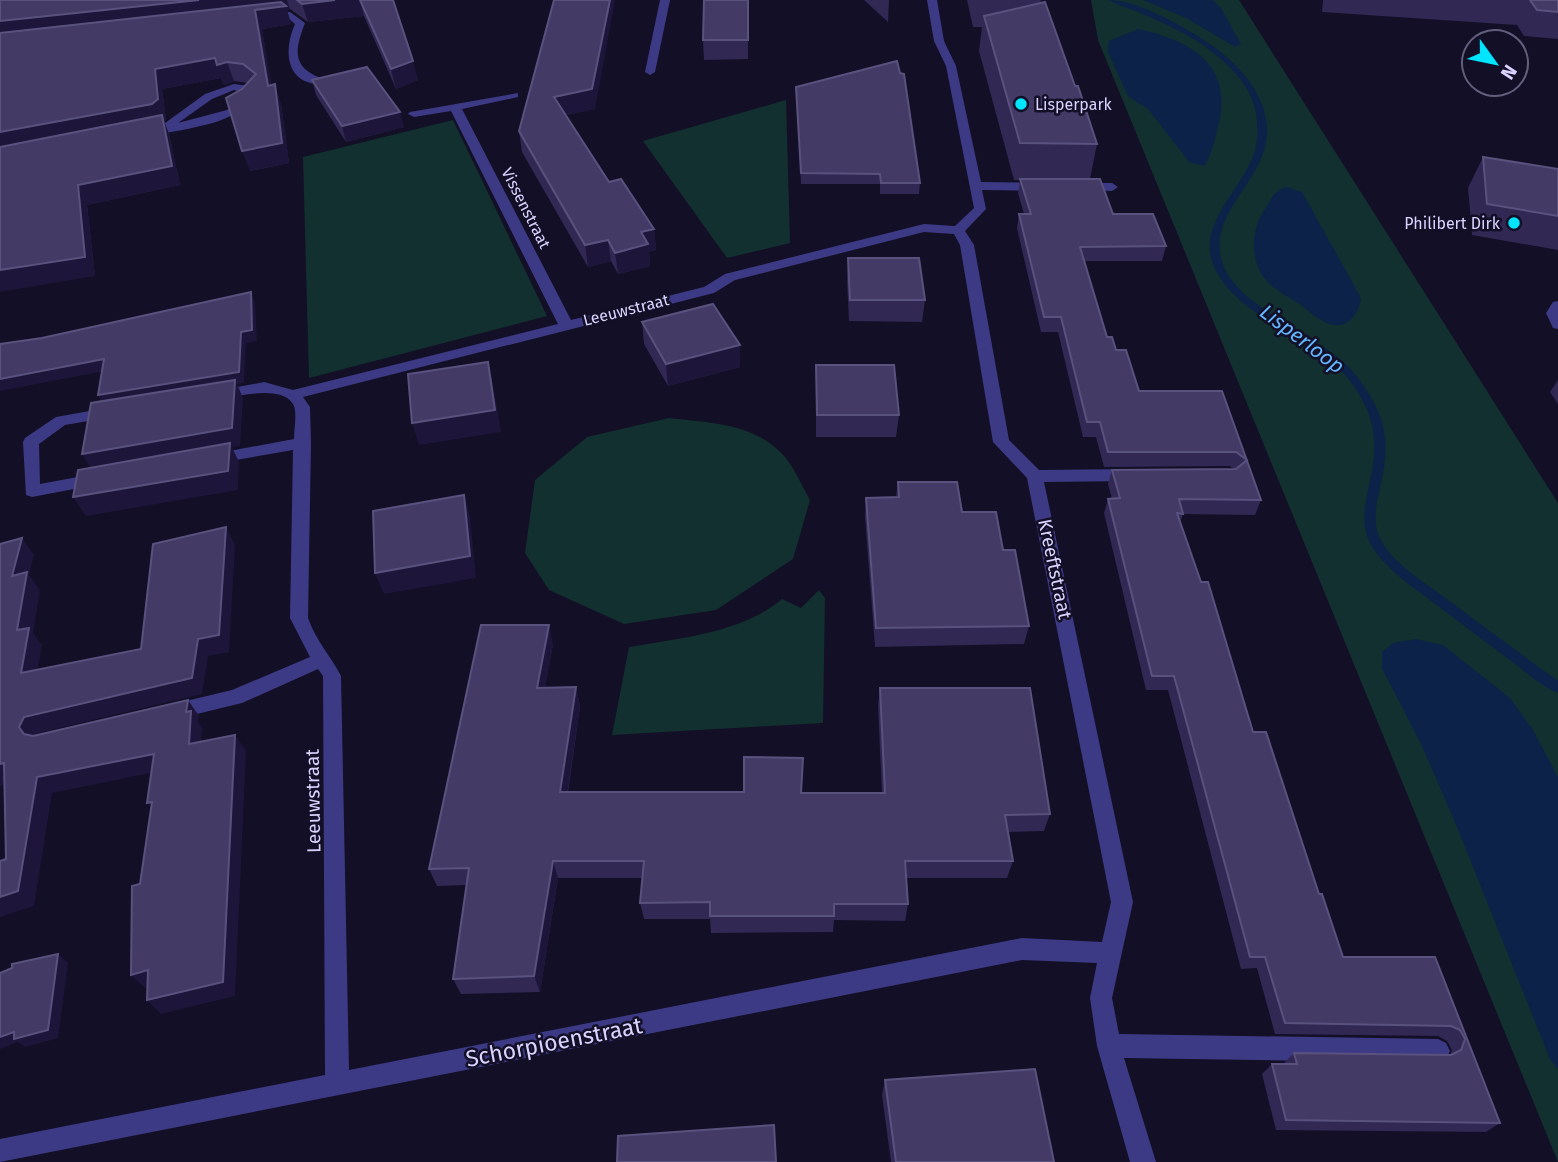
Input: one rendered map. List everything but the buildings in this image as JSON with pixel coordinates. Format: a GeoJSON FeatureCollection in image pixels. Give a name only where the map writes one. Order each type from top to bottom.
{"type":"FeatureCollection","features":[{"type":"Feature","properties":{"kind":"street"},"geometry":{"type":"LineString","coordinates":[[650,72],[665,0]]}},
{"type":"Feature","properties":{"kind":"street"},"geometry":{"type":"LineString","coordinates":[[932,0],[939,41],[951,66],[980,209],[958,230],[967,245],[1001,442],[1035,476],[1147,475]]}},
{"type":"Feature","properties":{"kind":"street"},"geometry":{"type":"LineString","coordinates":[[247,19],[290,15],[300,23],[292,50],[297,71],[305,79],[323,82]]}},
{"type":"Feature","properties":{"kind":"street"},"geometry":{"type":"LineString","coordinates":[[133,136],[166,127],[200,124],[224,116],[251,99],[253,90],[239,88],[217,92],[196,101],[166,127]]}},
{"type":"Feature","properties":{"kind":"street"},"geometry":{"type":"LineString","coordinates":[[414,114],[514,94]]}},
{"type":"Feature","properties":{"kind":"street","name":"Vissenstraat"},"geometry":{"type":"LineString","coordinates":[[455,107],[566,325]]}},
{"type":"Feature","properties":{"kind":"street"},"geometry":{"type":"LineString","coordinates":[[976,186],[1112,187]]}},
{"type":"Feature","properties":{"kind":"street","name":"Leeuwstraat"},"geometry":{"type":"LineString","coordinates":[[196,398],[264,387],[293,395],[709,290],[730,277],[924,228],[958,230]]}},
{"type":"Feature","properties":{"kind":"street"},"geometry":{"type":"LineString","coordinates":[[1558,305],[1553,313],[1558,325]]}},
{"type":"Feature","properties":{"kind":"street","name":"Leeuwstraat"},"geometry":{"type":"LineString","coordinates":[[293,395],[302,407],[303,443],[299,618],[303,634],[324,659],[332,676],[337,1084]]}},
{"type":"Feature","properties":{"kind":"street"},"geometry":{"type":"LineString","coordinates":[[113,476],[32,491],[31,442],[61,421],[129,409]]}},
{"type":"Feature","properties":{"kind":"street"},"geometry":{"type":"LineString","coordinates":[[194,462],[303,443]]}},
{"type":"Feature","properties":{"kind":"street","name":"Kreeftstraat"},"geometry":{"type":"LineString","coordinates":[[1035,476],[1122,902],[1101,998],[1109,1046],[1143,1162]]}},
{"type":"Feature","properties":{"kind":"street"},"geometry":{"type":"LineString","coordinates":[[154,716],[235,697],[324,659]]}},
{"type":"Feature","properties":{"kind":"street","name":"Schorpioenstraat"},"geometry":{"type":"LineString","coordinates":[[0,1151],[1022,950],[1110,953]]}},
{"type":"Feature","properties":{"kind":"street"},"geometry":{"type":"LineString","coordinates":[[1109,1046],[1438,1051]]}},
{"type":"Feature","properties":{"kind":"green space"},"geometry":{"type":"Polygon","coordinates":[[[1091,0],[1239,0],[1558,503],[1558,1162],[1098,40],[1091,0]]]}},
{"type":"Feature","properties":{"kind":"green space"},"geometry":{"type":"Polygon","coordinates":[[[786,100],[790,243],[727,258],[643,141],[786,100]]]}},
{"type":"Feature","properties":{"kind":"green space"},"geometry":{"type":"Polygon","coordinates":[[[453,120],[547,316],[309,378],[303,157],[453,120]]]}},
{"type":"Feature","properties":{"kind":"green space"},"geometry":{"type":"Polygon","coordinates":[[[669,418],[732,427],[760,437],[785,457],[810,500],[793,559],[716,610],[624,624],[549,590],[525,553],[535,480],[587,437],[669,418]]]}},
{"type":"Feature","properties":{"kind":"green space"},"geometry":{"type":"Polygon","coordinates":[[[819,590],[825,598],[823,723],[612,735],[629,647],[729,627],[748,620],[782,599],[801,608],[819,590]]]}},
{"type":"Feature","properties":{"kind":"water"},"geometry":{"type":"Polygon","coordinates":[[[1143,0],[1213,0],[1221,8],[1241,44],[1235,47],[1186,18],[1143,0]]]}},
{"type":"Feature","properties":{"kind":"water"},"geometry":{"type":"Polygon","coordinates":[[[1138,29],[1177,41],[1193,50],[1206,60],[1215,74],[1221,90],[1221,109],[1212,149],[1204,166],[1189,162],[1149,110],[1128,96],[1108,52],[1109,41],[1138,29]]]}},
{"type":"Feature","properties":{"kind":"water"},"geometry":{"type":"Polygon","coordinates":[[[1287,187],[1302,192],[1361,298],[1356,313],[1344,324],[1325,322],[1278,290],[1266,280],[1257,263],[1254,244],[1260,217],[1274,195],[1287,187]]]}},
{"type":"Feature","properties":{"kind":"water"},"geometry":{"type":"Polygon","coordinates":[[[1416,639],[1443,645],[1510,698],[1533,730],[1558,777],[1558,1069],[1550,1059],[1422,746],[1382,668],[1382,652],[1393,643],[1416,639]]]}},
{"type":"Feature","properties":{"kind":"waterway","name":"Lisperloop"},"geometry":{"type":"LineString","coordinates":[[1112,0],[1188,33],[1213,49],[1235,67],[1251,89],[1261,113],[1262,141],[1249,173],[1220,220],[1214,253],[1221,271],[1233,287],[1264,313],[1335,359],[1365,396],[1374,413],[1381,439],[1370,518],[1371,531],[1381,551],[1414,581],[1558,688]]}},
{"type":"Feature","properties":{"kind":"place","name":"Lisperpark"},"geometry":{"type":"Point","coordinates":[1021,104]}},
{"type":"Feature","properties":{"kind":"place","name":"Philibert Dirk"},"geometry":{"type":"Point","coordinates":[1514,223]}}]}
